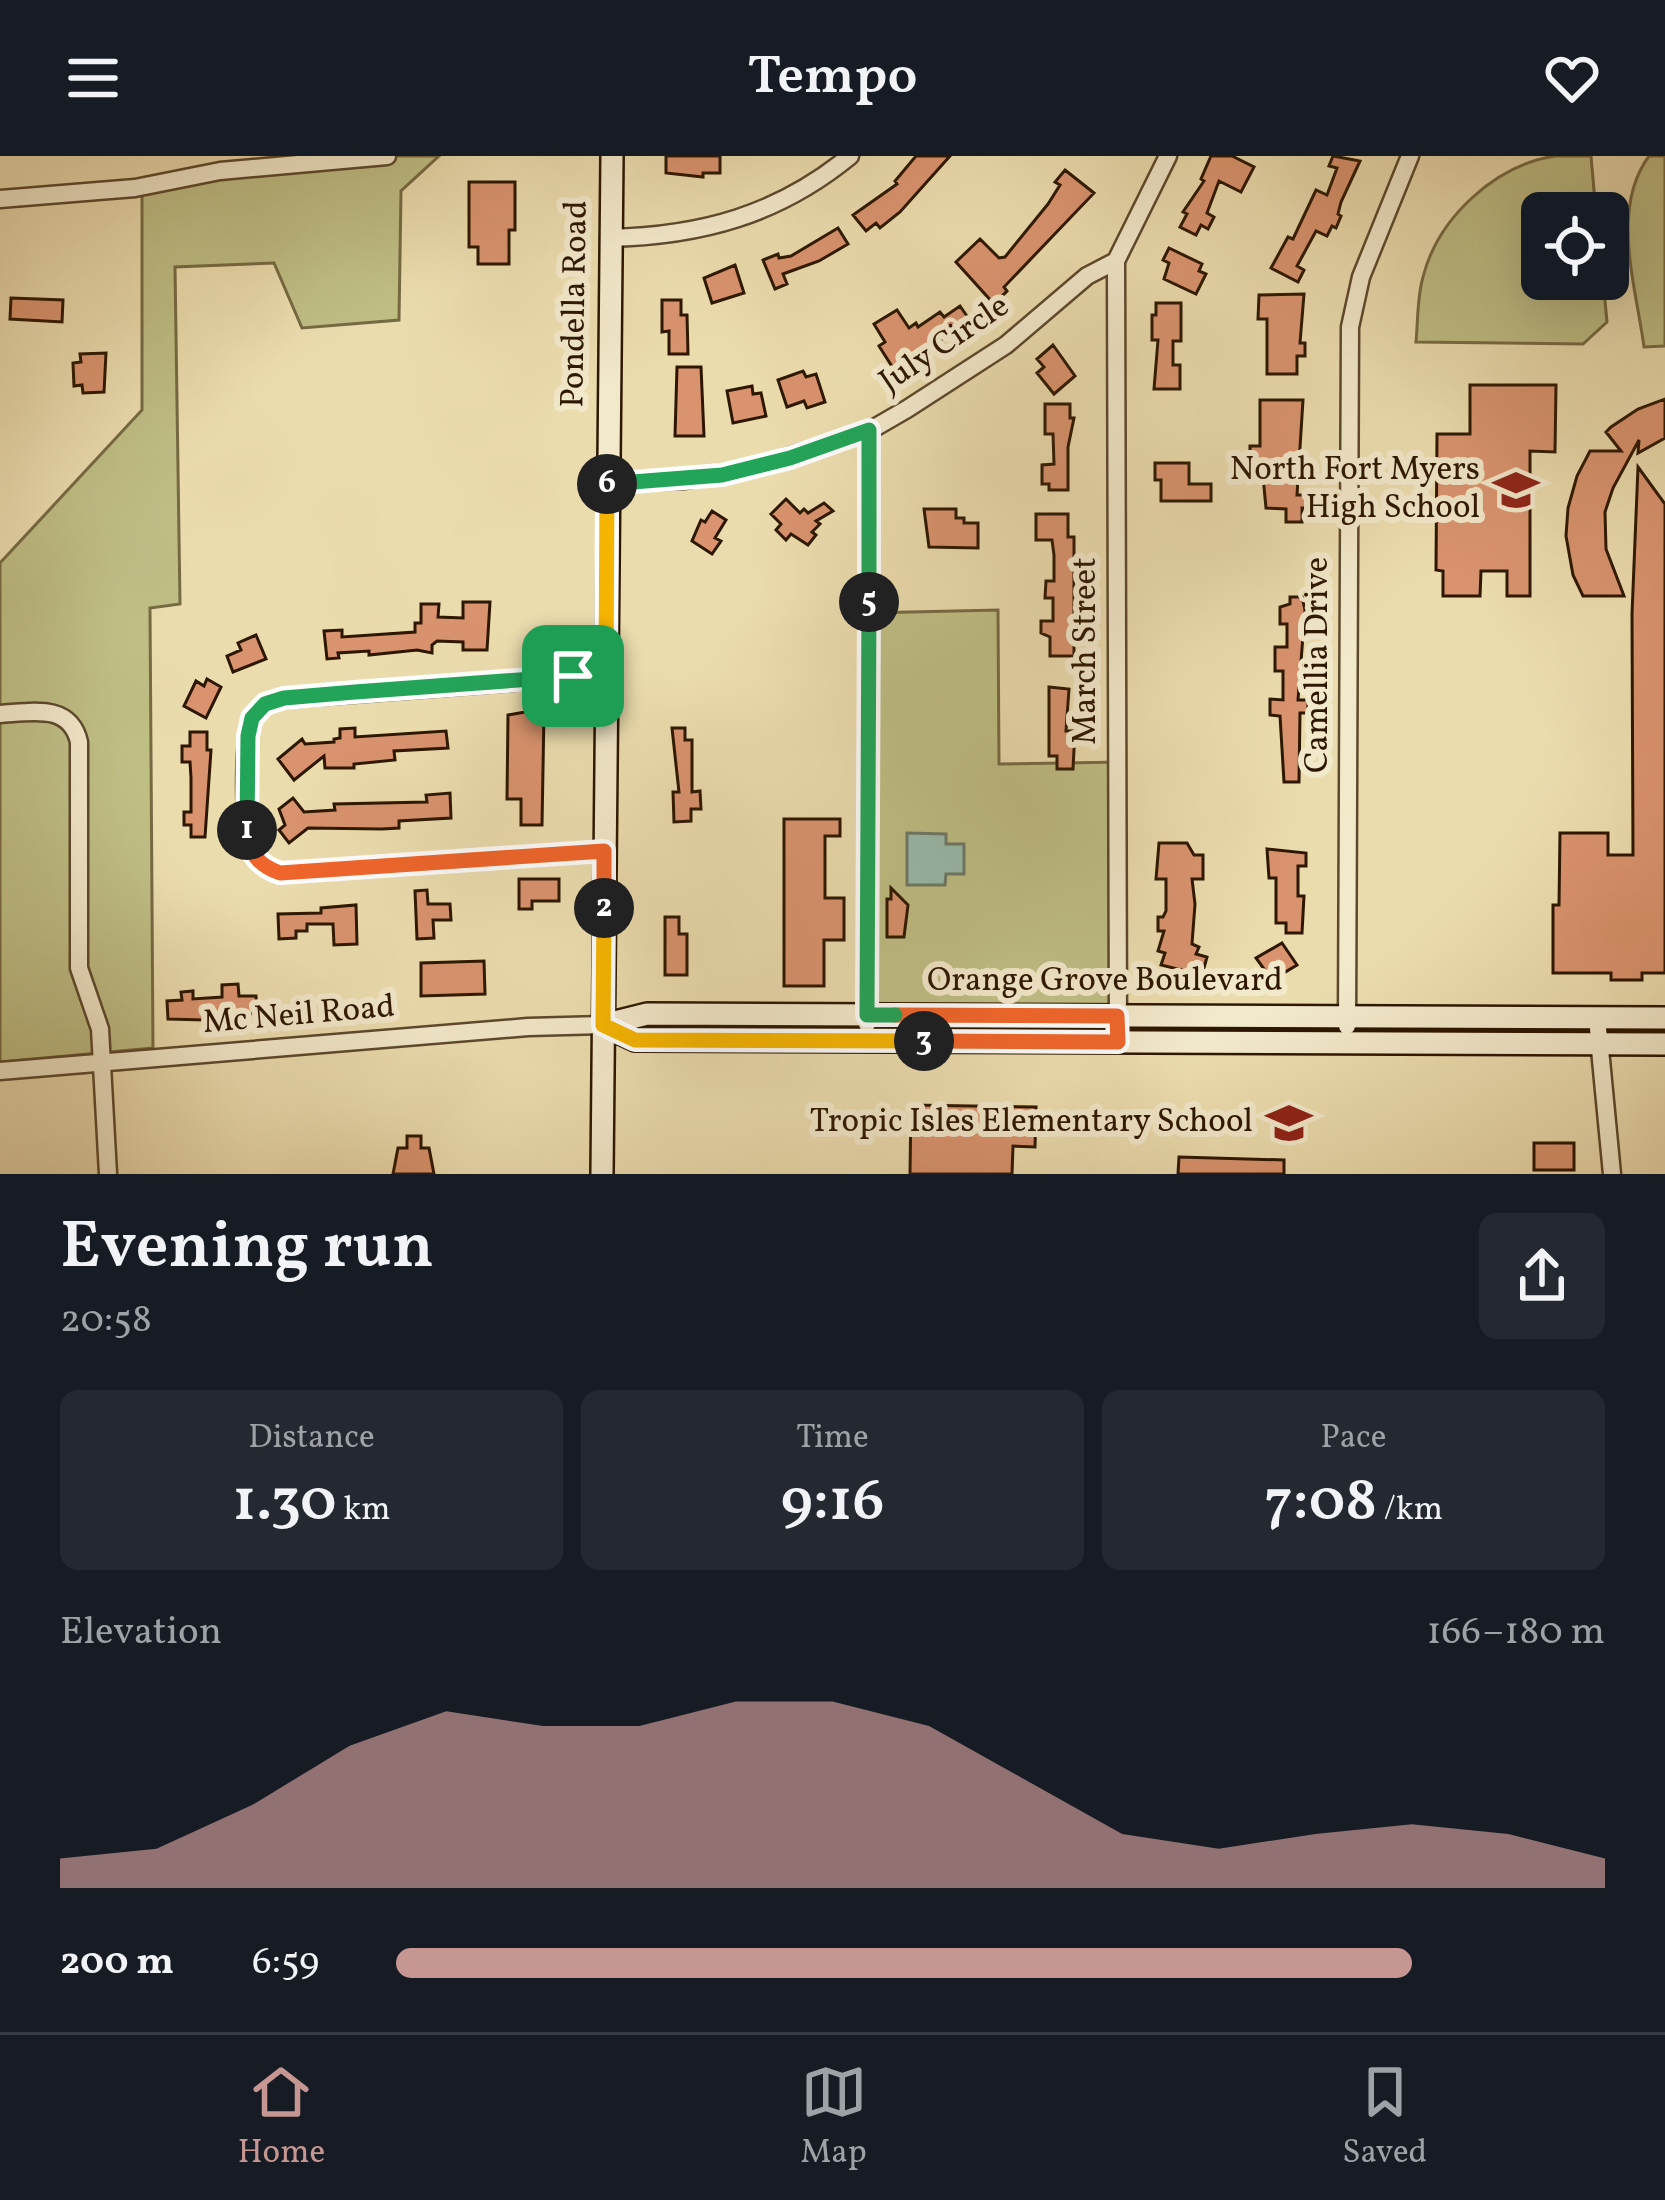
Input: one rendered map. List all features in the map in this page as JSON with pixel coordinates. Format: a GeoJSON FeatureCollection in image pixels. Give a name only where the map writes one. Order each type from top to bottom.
{"type":"FeatureCollection","features":[{"type":"Feature","properties":{"kind":"street"},"geometry":{"type":"LineString","coordinates":[[0,199],[135,188],[220,172],[387,156]]}},
{"type":"Feature","properties":{"kind":"street","name":"Pondella Road"},"geometry":{"type":"LineString","coordinates":[[602,1174],[613,156]]}},
{"type":"Feature","properties":{"kind":"street"},"geometry":{"type":"LineString","coordinates":[[609,238],[699,231],[737,220],[788,199],[850,156]]}},
{"type":"Feature","properties":{"kind":"street"},"geometry":{"type":"LineString","coordinates":[[1116,261],[1168,156]]}},
{"type":"Feature","properties":{"kind":"street","name":"Camellia Drive"},"geometry":{"type":"LineString","coordinates":[[1346,1042],[1350,327],[1361,278],[1411,156]]}},
{"type":"Feature","properties":{"kind":"street","name":"July Circle"},"geometry":{"type":"LineString","coordinates":[[607,483],[722,475],[790,458],[869,430],[1006,345],[1087,276],[1116,261]]}},
{"type":"Feature","properties":{"kind":"street","name":"March Street"},"geometry":{"type":"LineString","coordinates":[[1116,261],[1118,1042]]}},
{"type":"Feature","properties":{"kind":"street"},"geometry":{"type":"LineString","coordinates":[[866,1040],[869,430]]}},
{"type":"Feature","properties":{"kind":"street"},"geometry":{"type":"LineString","coordinates":[[604,851],[280,873],[265,868],[253,855],[248,839],[247,770],[252,718],[265,704],[284,698],[606,675]]}},
{"type":"Feature","properties":{"kind":"street"},"geometry":{"type":"LineString","coordinates":[[0,714],[51,712],[75,727],[79,742],[79,968],[97,1015],[108,1174]]}},
{"type":"Feature","properties":{"kind":"street","name":"Orange Grove Boulevard"},"geometry":{"type":"LineString","coordinates":[[603,1025],[647,1014],[1665,1018]]}},
{"type":"Feature","properties":{"kind":"street"},"geometry":{"type":"LineString","coordinates":[[763,1014],[763,1040]]}},
{"type":"Feature","properties":{"kind":"street"},"geometry":{"type":"LineString","coordinates":[[1597,1018],[1612,1174]]}},
{"type":"Feature","properties":{"kind":"street","name":"Orange Grove Boulevard"},"geometry":{"type":"LineString","coordinates":[[603,1025],[635,1040],[1665,1043]]}},
{"type":"Feature","properties":{"kind":"street","name":"Mc Neil Road"},"geometry":{"type":"LineString","coordinates":[[0,1071],[603,1025]]}},
{"type":"Feature","properties":{"kind":"shaded area"},"geometry":{"type":"Polygon","coordinates":[[[337,156],[439,156],[401,191],[399,320],[302,328],[274,263],[175,267],[180,604],[150,608],[153,1048],[0,1062],[0,563],[142,410],[142,180],[337,156]]]}},
{"type":"Feature","properties":{"kind":"shaded area"},"geometry":{"type":"Polygon","coordinates":[[[1591,156],[1594,192],[1521,192],[1521,300],[1605,300],[1607,322],[1583,344],[1416,342],[1423,277],[1442,234],[1472,198],[1511,170],[1533,161],[1591,156]]]}},
{"type":"Feature","properties":{"kind":"shaded area"},"geometry":{"type":"Polygon","coordinates":[[[1649,156],[1665,156],[1665,346],[1644,347],[1629,248],[1637,177],[1649,156]]]}},
{"type":"Feature","properties":{"kind":"shaded area"},"geometry":{"type":"Polygon","coordinates":[[[998,610],[999,764],[1122,762],[1123,1008],[871,1007],[866,613],[998,610]]]}},
{"type":"Feature","properties":{"kind":"shaded area"},"geometry":{"type":"Polygon","coordinates":[[[907,833],[946,834],[946,844],[964,844],[964,874],[946,874],[945,885],[907,885],[907,833]]]}},
{"type":"Feature","properties":{"kind":"building"},"geometry":{"type":"Polygon","coordinates":[[[666,156],[720,156],[720,173],[703,173],[703,177],[666,173],[666,156]]]}},
{"type":"Feature","properties":{"kind":"building"},"geometry":{"type":"Polygon","coordinates":[[[916,156],[950,156],[900,212],[880,228],[876,223],[866,231],[853,215],[897,184],[916,156]]]}},
{"type":"Feature","properties":{"kind":"building"},"geometry":{"type":"Polygon","coordinates":[[[1211,156],[1232,156],[1254,167],[1241,192],[1219,181],[1207,213],[1214,217],[1208,229],[1201,225],[1196,235],[1180,227],[1211,156]]]}},
{"type":"Feature","properties":{"kind":"building"},"geometry":{"type":"Polygon","coordinates":[[[1333,156],[1360,161],[1341,202],[1336,228],[1332,226],[1327,236],[1316,231],[1297,266],[1304,270],[1298,282],[1271,268],[1288,237],[1293,239],[1316,190],[1327,195],[1337,168],[1329,166],[1333,156]]]}},
{"type":"Feature","properties":{"kind":"building"},"geometry":{"type":"Polygon","coordinates":[[[1065,170],[1094,193],[1004,287],[1007,291],[994,304],[956,262],[980,239],[999,258],[1005,257],[1048,204],[1065,170]]]}},
{"type":"Feature","properties":{"kind":"building"},"geometry":{"type":"Polygon","coordinates":[[[469,182],[515,182],[509,264],[478,264],[478,247],[469,247],[469,182]]]}},
{"type":"Feature","properties":{"kind":"building"},"geometry":{"type":"Polygon","coordinates":[[[838,228],[848,244],[783,274],[787,284],[775,289],[763,260],[778,254],[779,258],[791,256],[838,228]]]}},
{"type":"Feature","properties":{"kind":"building"},"geometry":{"type":"Polygon","coordinates":[[[1169,248],[1202,264],[1199,271],[1206,274],[1196,294],[1164,279],[1169,263],[1163,260],[1169,248]]]}},
{"type":"Feature","properties":{"kind":"building"},"geometry":{"type":"Polygon","coordinates":[[[735,265],[744,293],[712,303],[704,278],[735,265]]]}},
{"type":"Feature","properties":{"kind":"building"},"geometry":{"type":"Polygon","coordinates":[[[1304,294],[1300,343],[1305,343],[1305,356],[1297,356],[1297,374],[1267,374],[1267,319],[1258,319],[1259,295],[1304,294]]]}},
{"type":"Feature","properties":{"kind":"building"},"geometry":{"type":"Polygon","coordinates":[[[11,298],[63,300],[62,322],[10,319],[11,298]]]}},
{"type":"Feature","properties":{"kind":"building"},"geometry":{"type":"Polygon","coordinates":[[[662,300],[681,300],[681,315],[687,315],[688,354],[669,354],[669,331],[662,332],[662,300]]]}},
{"type":"Feature","properties":{"kind":"building"},"geometry":{"type":"Polygon","coordinates":[[[1156,303],[1181,303],[1181,341],[1173,341],[1180,389],[1154,389],[1158,340],[1152,340],[1152,315],[1156,315],[1156,303]]]}},
{"type":"Feature","properties":{"kind":"building"},"geometry":{"type":"Polygon","coordinates":[[[960,306],[971,322],[893,368],[879,346],[885,342],[874,324],[897,310],[909,328],[916,323],[918,327],[960,306]]]}},
{"type":"Feature","properties":{"kind":"building"},"geometry":{"type":"Polygon","coordinates":[[[1053,345],[1075,376],[1054,394],[1037,373],[1044,367],[1037,359],[1053,345]]]}},
{"type":"Feature","properties":{"kind":"building"},"geometry":{"type":"Polygon","coordinates":[[[106,353],[104,392],[83,393],[82,385],[74,386],[73,363],[81,362],[80,354],[106,353]]]}},
{"type":"Feature","properties":{"kind":"building"},"geometry":{"type":"Polygon","coordinates":[[[677,367],[701,367],[704,436],[675,436],[677,367]]]}},
{"type":"Feature","properties":{"kind":"building"},"geometry":{"type":"Polygon","coordinates":[[[803,371],[806,377],[816,374],[825,402],[807,408],[804,401],[787,407],[778,380],[803,371]]]}},
{"type":"Feature","properties":{"kind":"building"},"geometry":{"type":"Polygon","coordinates":[[[1470,385],[1556,385],[1555,452],[1530,451],[1530,596],[1507,596],[1507,571],[1481,571],[1480,596],[1443,596],[1443,571],[1436,570],[1437,434],[1470,434],[1470,385]]]}},
{"type":"Feature","properties":{"kind":"building"},"geometry":{"type":"Polygon","coordinates":[[[752,386],[753,394],[761,393],[766,416],[733,423],[727,391],[752,386]]]}},
{"type":"Feature","properties":{"kind":"building"},"geometry":{"type":"Polygon","coordinates":[[[1665,399],[1665,438],[1638,453],[1639,440],[1605,512],[1606,549],[1624,596],[1583,596],[1573,575],[1566,536],[1577,476],[1590,451],[1621,451],[1606,432],[1611,427],[1665,399]]]}},
{"type":"Feature","properties":{"kind":"building"},"geometry":{"type":"Polygon","coordinates":[[[1260,400],[1303,400],[1297,495],[1310,495],[1310,508],[1302,508],[1302,522],[1286,522],[1286,509],[1266,508],[1262,466],[1250,466],[1250,446],[1260,446],[1260,400]]]}},
{"type":"Feature","properties":{"kind":"building"},"geometry":{"type":"Polygon","coordinates":[[[1045,404],[1070,404],[1070,418],[1074,418],[1068,490],[1049,490],[1049,484],[1042,484],[1042,465],[1054,464],[1053,434],[1045,434],[1045,404]]]}},
{"type":"Feature","properties":{"kind":"building"},"geometry":{"type":"Polygon","coordinates":[[[1155,463],[1189,463],[1189,484],[1211,484],[1211,501],[1161,501],[1155,463]]]}},
{"type":"Feature","properties":{"kind":"building"},"geometry":{"type":"Polygon","coordinates":[[[1638,467],[1665,504],[1665,973],[1642,973],[1642,980],[1611,980],[1611,973],[1553,973],[1553,905],[1559,905],[1560,833],[1608,833],[1608,855],[1633,855],[1632,614],[1638,467]]]}},
{"type":"Feature","properties":{"kind":"building"},"geometry":{"type":"Polygon","coordinates":[[[786,499],[800,513],[824,503],[833,511],[816,521],[820,524],[808,545],[791,534],[786,540],[776,530],[781,524],[771,514],[786,499]]]}},
{"type":"Feature","properties":{"kind":"building"},"geometry":{"type":"Polygon","coordinates":[[[924,509],[956,509],[956,518],[978,523],[978,548],[929,547],[924,509]]]}},
{"type":"Feature","properties":{"kind":"building"},"geometry":{"type":"Polygon","coordinates":[[[712,511],[726,520],[712,554],[692,541],[701,520],[705,522],[712,511]]]}},
{"type":"Feature","properties":{"kind":"building"},"geometry":{"type":"Polygon","coordinates":[[[1036,514],[1068,514],[1068,537],[1074,537],[1074,656],[1050,656],[1050,637],[1041,633],[1041,621],[1053,621],[1053,598],[1045,598],[1046,581],[1054,581],[1054,555],[1052,540],[1036,540],[1036,514]]]}},
{"type":"Feature","properties":{"kind":"building"},"geometry":{"type":"Polygon","coordinates":[[[1290,597],[1302,597],[1305,610],[1298,700],[1308,700],[1308,713],[1300,713],[1299,782],[1284,782],[1280,716],[1270,715],[1270,699],[1283,700],[1283,671],[1275,671],[1275,647],[1287,647],[1287,624],[1280,624],[1280,607],[1290,604],[1290,597]]]}},
{"type":"Feature","properties":{"kind":"building"},"geometry":{"type":"Polygon","coordinates":[[[463,602],[490,602],[487,650],[463,650],[463,642],[437,641],[432,653],[369,655],[369,651],[338,653],[339,658],[327,659],[324,631],[342,630],[342,637],[415,632],[415,623],[421,623],[421,604],[439,604],[438,617],[463,618],[463,602]]]}},
{"type":"Feature","properties":{"kind":"building"},"geometry":{"type":"Polygon","coordinates":[[[256,635],[266,659],[233,672],[227,656],[241,650],[238,643],[256,635]]]}},
{"type":"Feature","properties":{"kind":"building"},"geometry":{"type":"Polygon","coordinates":[[[207,679],[221,687],[206,718],[184,706],[196,681],[204,686],[207,679]]]}},
{"type":"Feature","properties":{"kind":"building"},"geometry":{"type":"Polygon","coordinates":[[[1049,687],[1069,689],[1066,731],[1075,731],[1073,769],[1057,769],[1057,756],[1049,756],[1049,687]]]}},
{"type":"Feature","properties":{"kind":"building"},"geometry":{"type":"Polygon","coordinates":[[[544,712],[542,825],[521,825],[521,799],[507,799],[508,715],[544,712]]]}},
{"type":"Feature","properties":{"kind":"building"},"geometry":{"type":"Polygon","coordinates":[[[355,728],[355,737],[446,731],[448,748],[394,751],[395,760],[354,764],[354,768],[325,768],[324,756],[294,780],[278,759],[302,739],[305,744],[334,742],[340,738],[340,729],[355,728]]]}},
{"type":"Feature","properties":{"kind":"building"},"geometry":{"type":"Polygon","coordinates":[[[672,728],[685,728],[685,740],[692,740],[692,792],[700,791],[701,809],[691,809],[691,821],[674,822],[673,792],[679,792],[672,728]]]}},
{"type":"Feature","properties":{"kind":"building"},"geometry":{"type":"Polygon","coordinates":[[[190,732],[207,732],[207,750],[211,750],[205,837],[191,837],[191,825],[184,825],[184,812],[191,812],[191,778],[190,762],[182,762],[182,746],[190,746],[190,732]]]}},
{"type":"Feature","properties":{"kind":"building"},"geometry":{"type":"Polygon","coordinates":[[[450,793],[451,818],[399,821],[399,828],[308,828],[289,843],[279,830],[285,825],[279,809],[293,798],[304,812],[335,810],[334,804],[427,802],[426,795],[450,793]]]}},
{"type":"Feature","properties":{"kind":"building"},"geometry":{"type":"Polygon","coordinates":[[[784,819],[840,819],[840,836],[825,836],[825,898],[844,898],[844,940],[824,940],[824,986],[784,986],[784,819]]]}},
{"type":"Feature","properties":{"kind":"building"},"geometry":{"type":"Polygon","coordinates":[[[1159,843],[1187,843],[1194,855],[1203,855],[1203,879],[1192,879],[1192,944],[1199,947],[1196,954],[1207,957],[1202,975],[1161,965],[1165,953],[1158,951],[1164,931],[1158,931],[1158,917],[1166,911],[1166,879],[1156,879],[1159,843]]]}},
{"type":"Feature","properties":{"kind":"building"},"geometry":{"type":"Polygon","coordinates":[[[1267,849],[1306,853],[1306,866],[1298,866],[1298,896],[1304,896],[1302,933],[1286,933],[1286,923],[1276,923],[1276,878],[1269,878],[1267,849]]]}},
{"type":"Feature","properties":{"kind":"building"},"geometry":{"type":"Polygon","coordinates":[[[519,879],[559,879],[559,901],[532,901],[532,909],[519,909],[519,879]]]}},
{"type":"Feature","properties":{"kind":"building"},"geometry":{"type":"Polygon","coordinates":[[[891,888],[908,905],[904,937],[887,937],[891,888]]]}},
{"type":"Feature","properties":{"kind":"building"},"geometry":{"type":"Polygon","coordinates":[[[427,890],[428,904],[450,904],[451,920],[433,920],[434,938],[417,939],[415,891],[427,890]]]}},
{"type":"Feature","properties":{"kind":"building"},"geometry":{"type":"Polygon","coordinates":[[[356,905],[357,944],[334,945],[333,924],[307,924],[307,931],[296,931],[296,938],[279,939],[278,914],[321,913],[321,908],[356,905]]]}},
{"type":"Feature","properties":{"kind":"building"},"geometry":{"type":"Polygon","coordinates":[[[665,917],[679,917],[679,934],[687,934],[687,975],[665,975],[665,917]]]}},
{"type":"Feature","properties":{"kind":"building"},"geometry":{"type":"Polygon","coordinates":[[[1282,943],[1297,965],[1272,980],[1256,958],[1282,943]]]}},
{"type":"Feature","properties":{"kind":"building"},"geometry":{"type":"Polygon","coordinates":[[[484,961],[485,994],[421,996],[421,963],[484,961]]]}},
{"type":"Feature","properties":{"kind":"building"},"geometry":{"type":"Polygon","coordinates":[[[238,984],[239,996],[256,996],[257,1014],[228,1020],[228,1012],[203,1014],[204,1020],[168,1019],[167,1001],[182,1000],[181,992],[193,991],[193,999],[222,997],[222,985],[238,984]]]}},
{"type":"Feature","properties":{"kind":"building"},"geometry":{"type":"Polygon","coordinates":[[[911,1105],[1036,1107],[1035,1147],[1013,1146],[1012,1174],[910,1174],[911,1105]]]}},
{"type":"Feature","properties":{"kind":"building"},"geometry":{"type":"Polygon","coordinates":[[[407,1136],[421,1136],[421,1148],[429,1148],[434,1174],[393,1174],[398,1148],[407,1148],[407,1136]]]}},
{"type":"Feature","properties":{"kind":"building"},"geometry":{"type":"Polygon","coordinates":[[[1534,1143],[1574,1143],[1574,1170],[1534,1170],[1534,1143]]]}},
{"type":"Feature","properties":{"kind":"building"},"geometry":{"type":"Polygon","coordinates":[[[1179,1157],[1284,1160],[1284,1174],[1178,1174],[1179,1157]]]}},
{"type":"Feature","properties":{"kind":"place","name":"North Fort Myers High School"},"geometry":{"type":"Point","coordinates":[1516,490]}},
{"type":"Feature","properties":{"kind":"place","name":"Tropic Isles Elementary School"},"geometry":{"type":"Point","coordinates":[1289,1123]}},
{"type":"Feature","properties":{"kind":"route"},"geometry":{"type":"LineString","coordinates":[[869,430],[867,1015],[1117,1016],[1118,1042],[635,1040],[603,1025],[604,851],[280,873],[265,868],[253,855],[248,839],[248,736],[252,718],[265,704],[284,698],[573,676],[606,675],[607,483],[722,475],[790,458],[869,430]]}}]}
